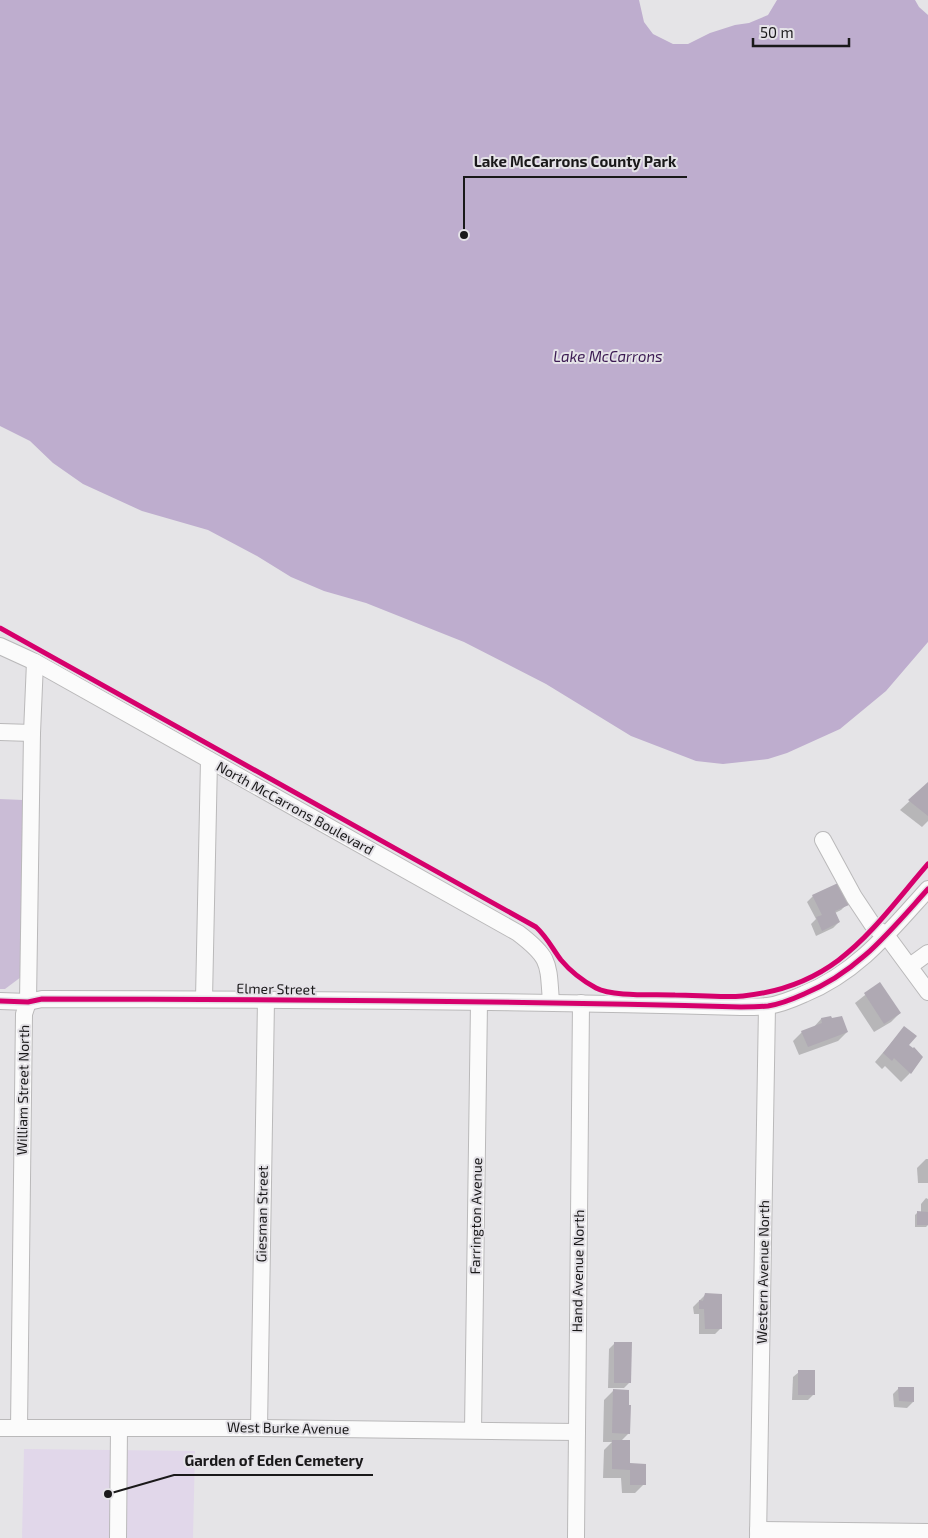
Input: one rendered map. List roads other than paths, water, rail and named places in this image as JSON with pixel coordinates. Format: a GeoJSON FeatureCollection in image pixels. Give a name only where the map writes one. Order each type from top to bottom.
{"type":"FeatureCollection","features":[{"type":"Feature","properties":{"kind":"street","name":"North McCarrons Boulevard"},"geometry":{"type":"LineString","coordinates":[[0,646],[34,662],[518,933],[534,945],[542,954],[548,967],[551,1002]]}},
{"type":"Feature","properties":{"kind":"street","name":"William Street North"},"geometry":{"type":"LineString","coordinates":[[19,1428],[24,1014],[28,1002],[34,662]]}},
{"type":"Feature","properties":{"kind":"street"},"geometry":{"type":"LineString","coordinates":[[0,732],[32,733]]}},
{"type":"Feature","properties":{"kind":"street"},"geometry":{"type":"LineString","coordinates":[[204,999],[208,760]]}},
{"type":"Feature","properties":{"kind":"street"},"geometry":{"type":"LineString","coordinates":[[823,840],[854,897],[874,927],[886,935],[928,992]]}},
{"type":"Feature","properties":{"kind":"street"},"geometry":{"type":"LineString","coordinates":[[581,1003],[741,1007],[767,1006],[785,1002],[827,984],[858,962],[886,935],[928,888]]}},
{"type":"Feature","properties":{"kind":"street"},"geometry":{"type":"LineString","coordinates":[[910,966],[928,953]]}},
{"type":"Feature","properties":{"kind":"street","name":"Elmer Street"},"geometry":{"type":"LineString","coordinates":[[0,1001],[28,1002],[42,999],[204,999],[581,1003]]}},
{"type":"Feature","properties":{"kind":"street","name":"Giesman Street"},"geometry":{"type":"LineString","coordinates":[[259,1428],[266,1000]]}},
{"type":"Feature","properties":{"kind":"street","name":"Farrington Avenue"},"geometry":{"type":"LineString","coordinates":[[473,1430],[478,1002]]}},
{"type":"Feature","properties":{"kind":"street","name":"Hand Avenue North"},"geometry":{"type":"LineString","coordinates":[[576,1538],[581,1003]]}},
{"type":"Feature","properties":{"kind":"street","name":"Western Avenue North"},"geometry":{"type":"LineString","coordinates":[[758,1534],[767,1006]]}},
{"type":"Feature","properties":{"kind":"street","name":"West Burke Avenue"},"geometry":{"type":"LineString","coordinates":[[0,1428],[259,1428],[577,1432]]}},
{"type":"Feature","properties":{"kind":"street"},"geometry":{"type":"LineString","coordinates":[[118,1538],[119,1428]]}},
{"type":"Feature","properties":{"kind":"street"},"geometry":{"type":"LineString","coordinates":[[758,1534],[928,1532]]}},
{"type":"Feature","properties":{"kind":"water","name":"Lake McCarrons"},"geometry":{"type":"Polygon","coordinates":[[[0,0],[639,0],[644,22],[653,34],[673,44],[688,44],[710,33],[735,25],[749,23],[768,15],[777,0],[915,0],[919,7],[928,15],[928,642],[886,691],[840,729],[787,753],[768,759],[723,764],[696,761],[631,736],[546,684],[464,642],[366,603],[324,591],[291,577],[257,556],[208,530],[142,511],[83,484],[53,463],[30,441],[0,426],[0,0]]]}},
{"type":"Feature","properties":{"kind":"place","name":"Lake McCarrons County Park"},"geometry":{"type":"Point","coordinates":[464,235]}},
{"type":"Feature","properties":{"kind":"place","name":"Garden of Eden Cemetery"},"geometry":{"type":"Point","coordinates":[108,1494]}}]}
